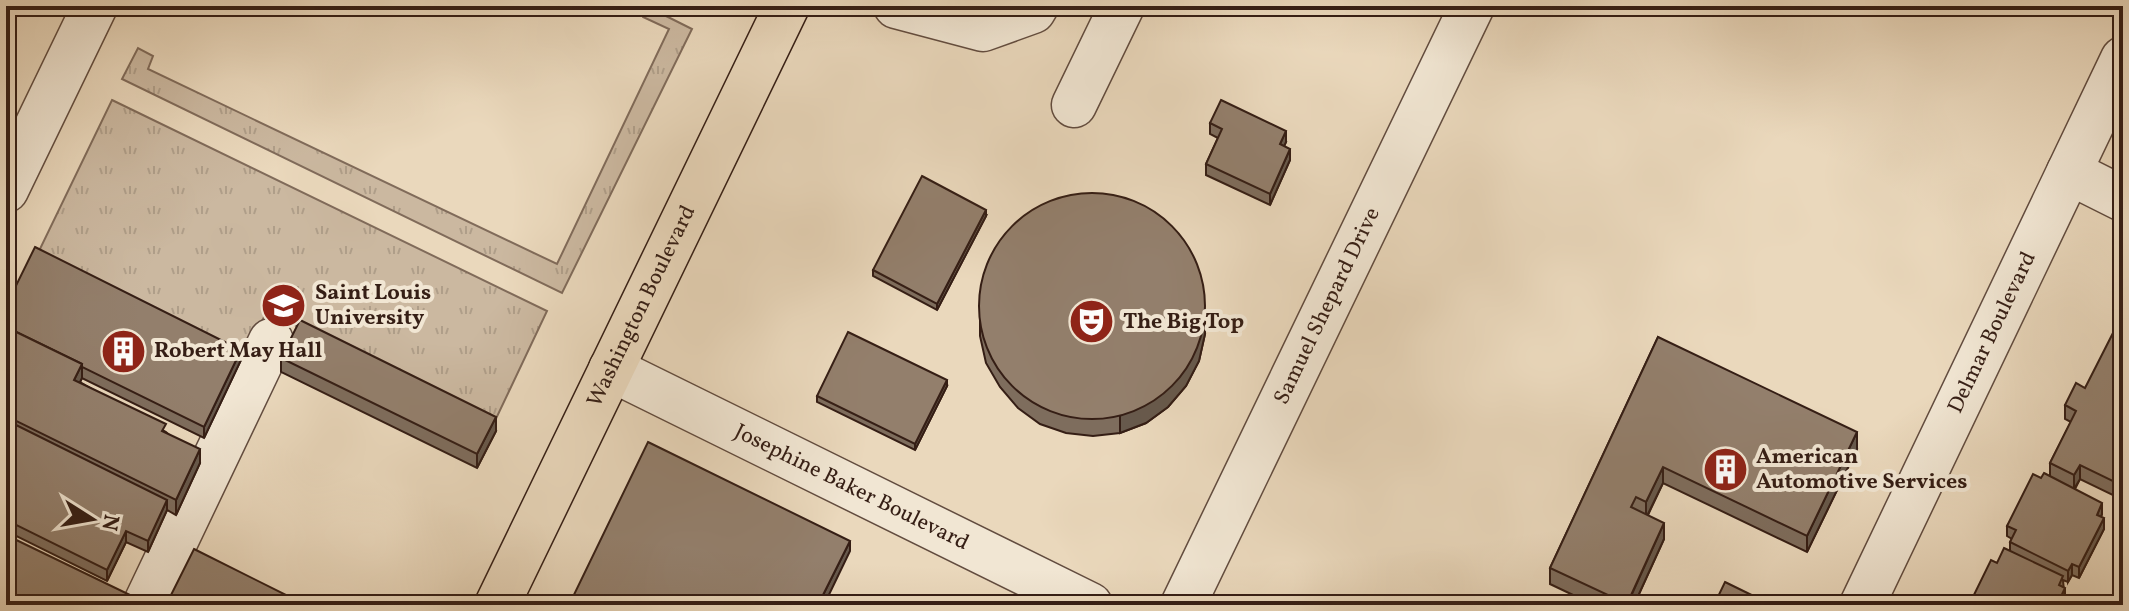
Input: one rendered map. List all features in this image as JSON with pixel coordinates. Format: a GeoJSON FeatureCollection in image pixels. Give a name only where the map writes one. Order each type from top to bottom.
{"type":"FeatureCollection","features":[{"type":"Feature","properties":{"kind":"main road","name":"Washington Boulevard"},"geometry":{"type":"LineString","coordinates":[[497,605],[787,6]]}},
{"type":"Feature","properties":{"kind":"street"},"geometry":{"type":"LineString","coordinates":[[896,6],[983,29],[1033,11],[1036,6]]}},
{"type":"Feature","properties":{"kind":"street"},"geometry":{"type":"LineString","coordinates":[[1074,105],[1122,6]]}},
{"type":"Feature","properties":{"kind":"street","name":"Samuel Shepard Drive"},"geometry":{"type":"LineString","coordinates":[[1183,605],[1472,6]]}},
{"type":"Feature","properties":{"kind":"street"},"geometry":{"type":"LineString","coordinates":[[6,190],[81,10]]}},
{"type":"Feature","properties":{"kind":"street","name":"Delmar Boulevard"},"geometry":{"type":"LineString","coordinates":[[1862,605],[2123,59]]}},
{"type":"Feature","properties":{"kind":"street"},"geometry":{"type":"LineString","coordinates":[[2069,172],[2123,199]]}},
{"type":"Feature","properties":{"kind":"street"},"geometry":{"type":"LineString","coordinates":[[145,605],[271,341]]}},
{"type":"Feature","properties":{"kind":"street","name":"Josephine Baker Boulevard"},"geometry":{"type":"LineString","coordinates":[[611,369],[1090,605]]}},
{"type":"Feature","properties":{"kind":"green space"},"geometry":{"type":"Polygon","coordinates":[[[646,6],[692,29],[562,293],[122,79],[138,48],[153,56],[148,69],[557,264],[669,29],[643,17],[641,11],[646,6]]]}},
{"type":"Feature","properties":{"kind":"green space"},"geometry":{"type":"Polygon","coordinates":[[[112,100],[547,311],[493,425],[267,311],[245,355],[38,253],[112,100]]]}},
{"type":"Feature","properties":{"kind":"building"},"geometry":{"type":"Polygon","coordinates":[[[1221,100],[1286,131],[1280,144],[1290,149],[1270,194],[1206,164],[1222,129],[1210,123],[1221,100]]]}},
{"type":"Feature","properties":{"kind":"building"},"geometry":{"type":"Polygon","coordinates":[[[922,176],[986,210],[937,304],[873,270],[922,176]]]}},
{"type":"Feature","properties":{"kind":"building","name":"The Big Top"},"geometry":{"type":"Polygon","coordinates":[[[1092,193],[1114,195],[1135,202],[1155,212],[1172,226],[1186,243],[1196,263],[1203,284],[1203,328],[1196,349],[1186,369],[1172,386],[1155,400],[1135,410],[1114,417],[1092,419],[1070,417],[1049,410],[1029,400],[1012,386],[998,369],[988,349],[981,328],[979,306],[981,284],[988,263],[998,243],[1012,226],[1029,212],[1049,202],[1070,195],[1092,193]]]}},
{"type":"Feature","properties":{"kind":"building","name":"Robert May Hall"},"geometry":{"type":"Polygon","coordinates":[[[35,247],[241,350],[204,427],[6,327],[6,306],[35,247]]]}},
{"type":"Feature","properties":{"kind":"building"},"geometry":{"type":"Polygon","coordinates":[[[300,320],[496,417],[477,454],[281,358],[300,320]]]}},
{"type":"Feature","properties":{"kind":"building","name":"Robert May Hall"},"geometry":{"type":"Polygon","coordinates":[[[6,327],[82,364],[74,380],[166,424],[162,431],[200,449],[176,500],[6,416],[6,327]]]}},
{"type":"Feature","properties":{"kind":"building"},"geometry":{"type":"Polygon","coordinates":[[[2114,331],[2123,336],[2123,486],[2080,465],[2074,475],[2050,463],[2076,411],[2065,405],[2076,383],[2085,388],[2114,331]]]}},
{"type":"Feature","properties":{"kind":"building"},"geometry":{"type":"Polygon","coordinates":[[[848,332],[947,380],[915,444],[817,396],[848,332]]]}},
{"type":"Feature","properties":{"kind":"building","name":"American Automotive Services"},"geometry":{"type":"Polygon","coordinates":[[[1658,337],[1857,432],[1807,536],[1663,467],[1646,502],[1636,497],[1631,507],[1664,523],[1627,604],[1550,568],[1658,337]]]}},
{"type":"Feature","properties":{"kind":"building"},"geometry":{"type":"Polygon","coordinates":[[[6,420],[167,500],[148,541],[126,531],[107,570],[6,520],[6,420]]]}},
{"type":"Feature","properties":{"kind":"building"},"geometry":{"type":"Polygon","coordinates":[[[648,442],[850,541],[818,605],[569,605],[648,442]]]}},
{"type":"Feature","properties":{"kind":"building"},"geometry":{"type":"Polygon","coordinates":[[[2044,473],[2102,503],[2097,515],[2104,518],[2079,567],[2072,564],[2068,571],[2010,542],[2016,530],[2007,526],[2033,474],[2041,478],[2044,473]]]}},
{"type":"Feature","properties":{"kind":"building"},"geometry":{"type":"Polygon","coordinates":[[[6,535],[130,595],[125,605],[6,605],[6,535]]]}},
{"type":"Feature","properties":{"kind":"building"},"geometry":{"type":"Polygon","coordinates":[[[2004,548],[2063,576],[2059,585],[2065,588],[2057,605],[1969,605],[1991,560],[1997,563],[2004,548]]]}},
{"type":"Feature","properties":{"kind":"building"},"geometry":{"type":"Polygon","coordinates":[[[194,549],[306,605],[166,605],[194,549]]]}},
{"type":"Feature","properties":{"kind":"building"},"geometry":{"type":"Polygon","coordinates":[[[1725,582],[1772,605],[1714,605],[1725,582]]]}},
{"type":"Feature","properties":{"kind":"place","name":"Saint Louis University"},"geometry":{"type":"Point","coordinates":[284,306]}},
{"type":"Feature","properties":{"kind":"place","name":"The Big Top"},"geometry":{"type":"Point","coordinates":[1092,322]}},
{"type":"Feature","properties":{"kind":"place","name":"Robert May Hall"},"geometry":{"type":"Point","coordinates":[123,351]}},
{"type":"Feature","properties":{"kind":"place","name":"American Automotive Services"},"geometry":{"type":"Point","coordinates":[1725,470]}}]}
